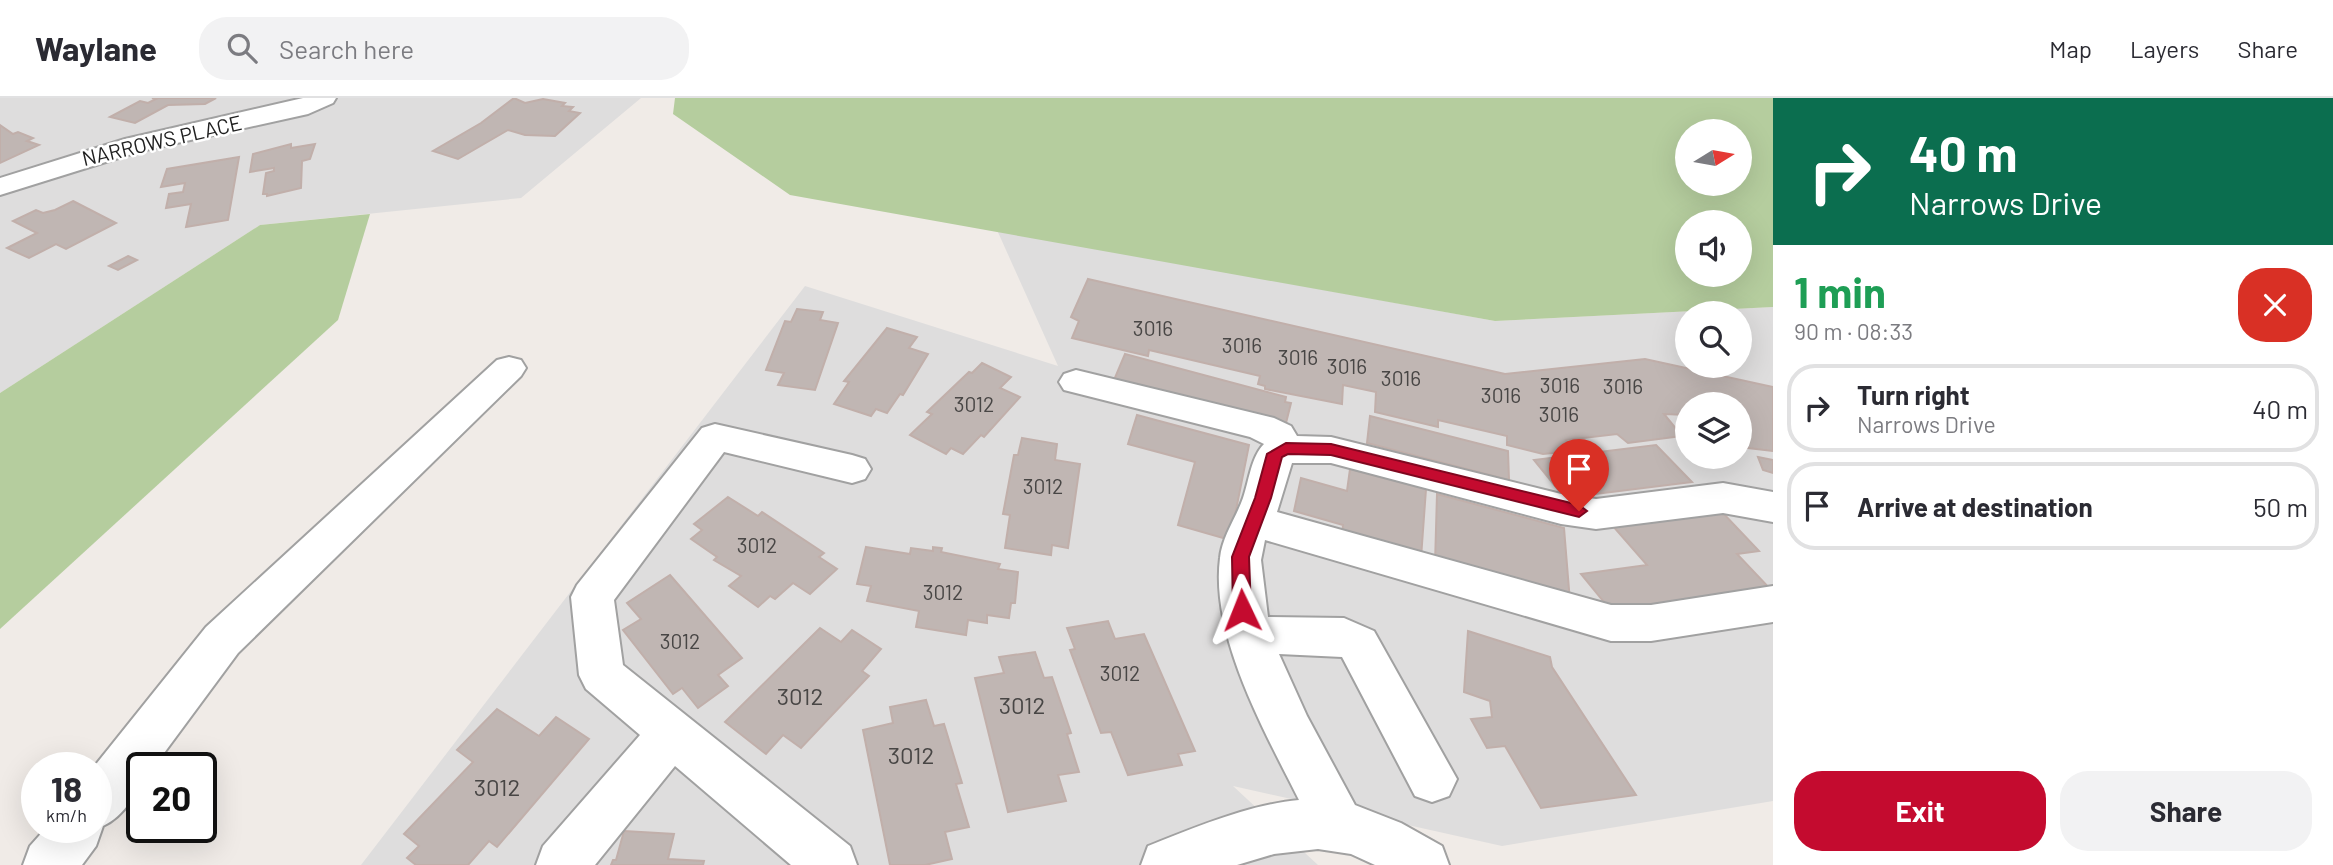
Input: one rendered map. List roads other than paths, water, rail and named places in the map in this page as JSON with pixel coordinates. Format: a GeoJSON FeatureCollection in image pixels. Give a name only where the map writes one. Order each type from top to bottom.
{"type":"FeatureCollection","features":[{"type":"Feature","properties":{"kind":"street","name":"NARROWS PLACE"},"geometry":{"type":"LineString","coordinates":[[0,187],[94,156],[299,109],[324,98]]}},
{"type":"Feature","properties":{"kind":"street"},"geometry":{"type":"LineString","coordinates":[[112,783],[222,640],[509,368]]}},
{"type":"Feature","properties":{"kind":"street"},"geometry":{"type":"LineString","coordinates":[[1076,383],[1261,427],[1278,435],[1286,449]]}},
{"type":"Feature","properties":{"kind":"street"},"geometry":{"type":"LineString","coordinates":[[831,865],[602,675],[592,597],[715,437],[852,469]]}},
{"type":"Feature","properties":{"kind":"street"},"geometry":{"type":"LineString","coordinates":[[1339,826],[1288,725],[1242,610],[1240,557],[1275,454],[1286,449],[1331,450],[1561,509],[1596,514],[1723,498],[1773,506]]}},
{"type":"Feature","properties":{"kind":"street"},"geometry":{"type":"LineString","coordinates":[[1254,521],[1611,622],[1651,623],[1773,604]]}},
{"type":"Feature","properties":{"kind":"street"},"geometry":{"type":"LineString","coordinates":[[1250,635],[1344,637],[1358,645],[1432,779]]}},
{"type":"Feature","properties":{"kind":"street"},"geometry":{"type":"LineString","coordinates":[[562,865],[672,733]]}},
{"type":"Feature","properties":{"kind":"street"},"geometry":{"type":"LineString","coordinates":[[1167,865],[1249,836],[1296,826],[1339,826],[1395,846],[1423,865]]}},
{"type":"Feature","properties":{"kind":"street"},"geometry":{"type":"LineString","coordinates":[[49,865],[66,843]]}}]}
